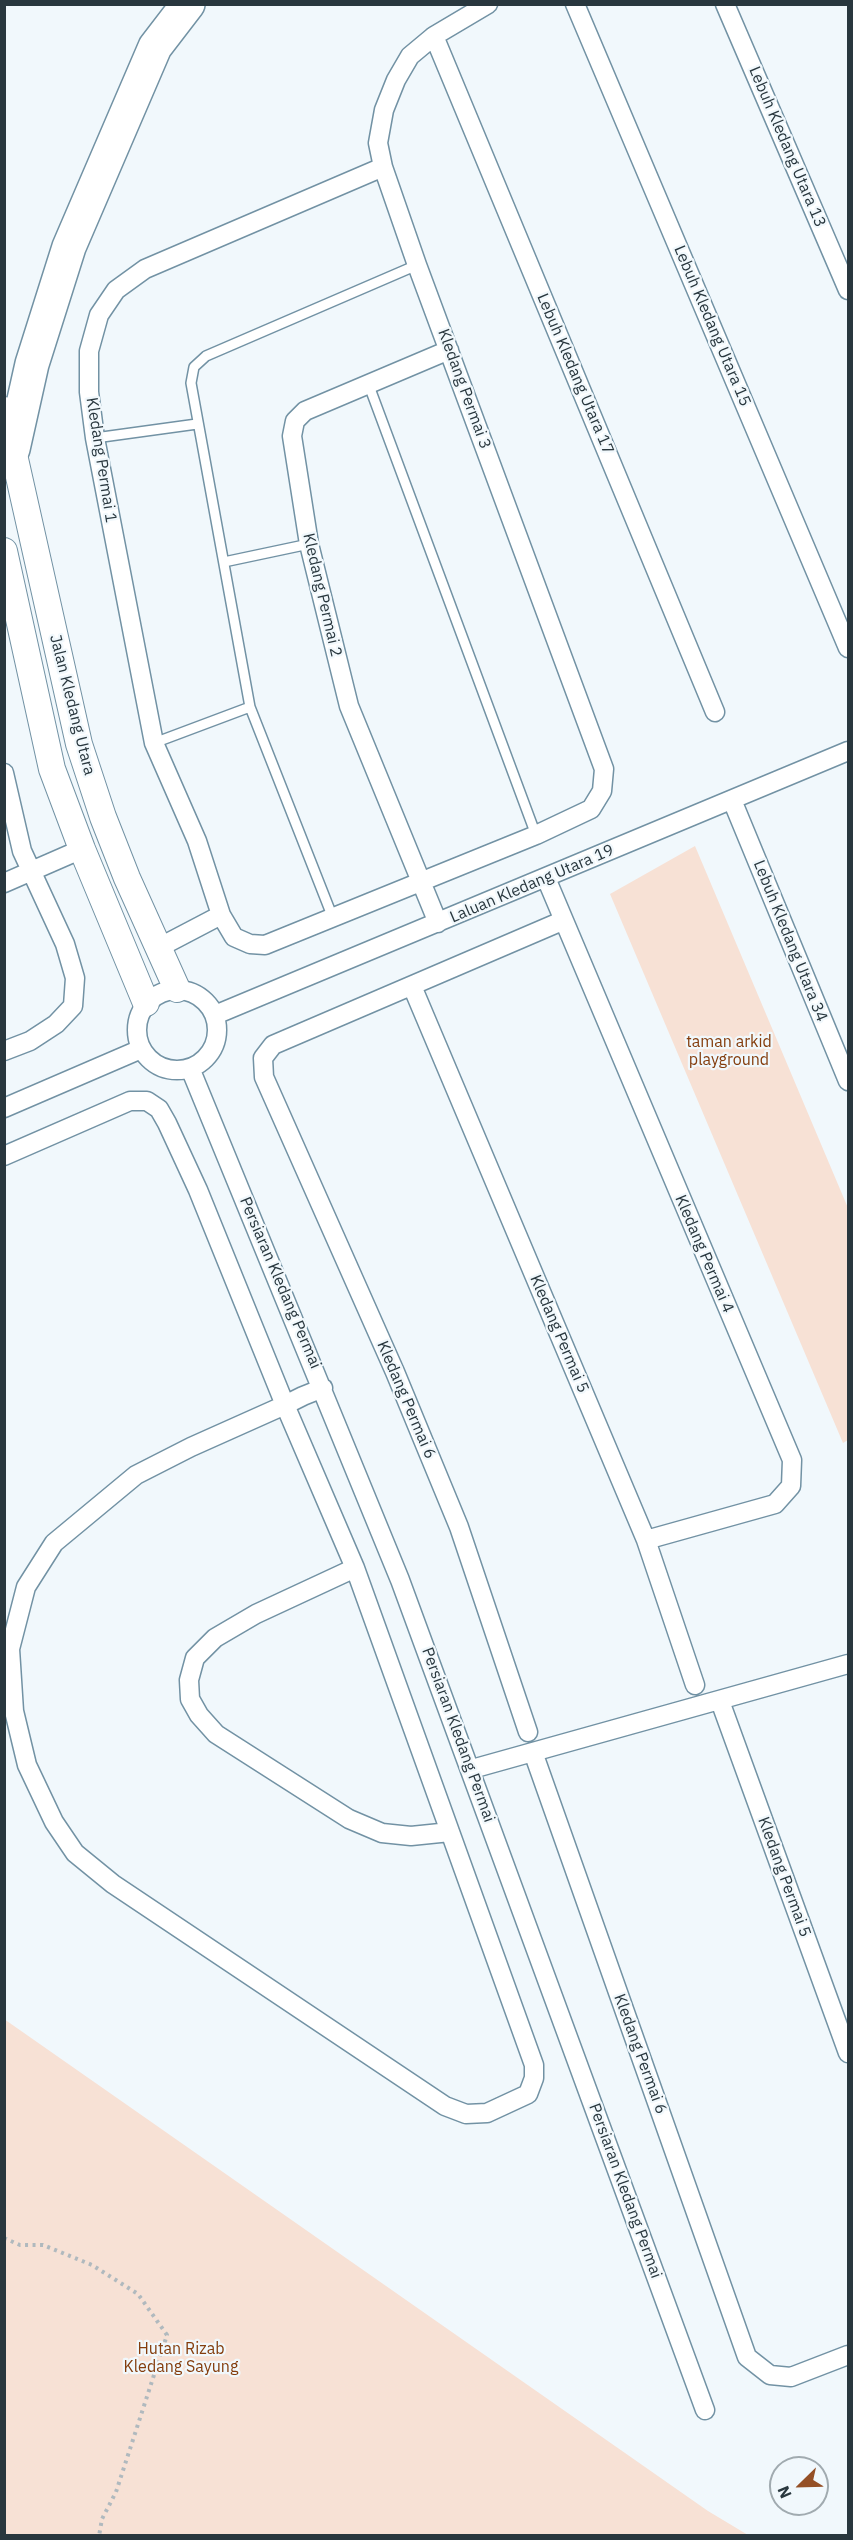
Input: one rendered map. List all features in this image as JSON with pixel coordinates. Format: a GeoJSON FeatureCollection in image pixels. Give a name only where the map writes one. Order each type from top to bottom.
{"type":"FeatureCollection","features":[{"type":"Feature","properties":{"kind":"highway"},"geometry":{"type":"LineString","coordinates":[[13,449],[32,364],[69,247],[155,47],[188,4]]}},
{"type":"Feature","properties":{"kind":"main road","name":"Jalan Kledang Utara"},"geometry":{"type":"LineString","coordinates":[[4,410],[79,744],[103,817],[177,989]]}},
{"type":"Feature","properties":{"kind":"main road","name":"Jalan Kledang Utara"},"geometry":{"type":"LineString","coordinates":[[4,551],[52,769],[82,849],[146,1003]]}},
{"type":"Feature","properties":{"kind":"street","name":"Kledang Permai 3"},"geometry":{"type":"LineString","coordinates":[[488,4],[434,36],[410,56],[396,80],[384,110],[378,143],[383,167],[417,265],[604,769],[602,791],[591,809]]}},
{"type":"Feature","properties":{"kind":"street","name":"Lebuh Kledang Utara 15"},"geometry":{"type":"LineString","coordinates":[[575,4],[849,648]]}},
{"type":"Feature","properties":{"kind":"street","name":"Lebuh Kledang Utara 13"},"geometry":{"type":"LineString","coordinates":[[725,4],[849,290]]}},
{"type":"Feature","properties":{"kind":"street","name":"Lebuh Kledang Utara 17"},"geometry":{"type":"LineString","coordinates":[[434,36],[715,712]]}},
{"type":"Feature","properties":{"kind":"street","name":"Kledang Permai 1"},"geometry":{"type":"LineString","coordinates":[[383,167],[145,269],[116,290],[99,315],[89,351],[89,392],[94,438],[154,742],[197,841],[221,915],[234,937],[250,944],[265,945],[536,835],[591,809]]}},
{"type":"Feature","properties":{"kind":"street","name":"Kledang Permai 2"},"geometry":{"type":"LineString","coordinates":[[438,923],[349,706],[309,544],[292,436],[295,421],[305,411],[449,350]]}},
{"type":"Feature","properties":{"kind":"street","name":"Laluan Kledang Utara 19"},"geometry":{"type":"LineString","coordinates":[[215,1015],[849,751]]}},
{"type":"Feature","properties":{"kind":"street"},"geometry":{"type":"LineString","coordinates":[[4,774],[29,871],[65,944],[75,978],[73,1006],[56,1024],[30,1041],[4,1052]]}},
{"type":"Feature","properties":{"kind":"street","name":"Lebuh Kledang Utara 34"},"geometry":{"type":"LineString","coordinates":[[732,800],[849,1081]]}},
{"type":"Feature","properties":{"kind":"street"},"geometry":{"type":"LineString","coordinates":[[4,883],[82,849]]}},
{"type":"Feature","properties":{"kind":"street","name":"Kledang Permai 4"},"geometry":{"type":"LineString","coordinates":[[546,878],[562,921],[792,1460],[791,1486],[775,1504],[646,1540]]}},
{"type":"Feature","properties":{"kind":"street"},"geometry":{"type":"LineString","coordinates":[[158,948],[221,915]]}},
{"type":"Feature","properties":{"kind":"street"},"geometry":{"type":"LineString","coordinates":[[412,986],[562,921]]}},
{"type":"Feature","properties":{"kind":"street","name":"Kledang Permai 6"},"geometry":{"type":"LineString","coordinates":[[412,986],[273,1045],[263,1058],[264,1077],[395,1372],[459,1527],[528,1732]]}},
{"type":"Feature","properties":{"kind":"street","name":"Kledang Permai 5"},"geometry":{"type":"LineString","coordinates":[[412,986],[646,1540],[695,1685]]}},
{"type":"Feature","properties":{"kind":"street"},"geometry":{"type":"LineString","coordinates":[[177,989],[200,996],[215,1015],[217,1037],[214,1047],[200,1063],[190,1068],[179,1070],[157,1065],[141,1049],[136,1025],[146,1003],[155,995],[177,989]]}},
{"type":"Feature","properties":{"kind":"street"},"geometry":{"type":"LineString","coordinates":[[4,1108],[141,1049]]}},
{"type":"Feature","properties":{"kind":"street","name":"Persiaran Kledang Permai"},"geometry":{"type":"LineString","coordinates":[[190,1068],[400,1580],[705,2410]]}},
{"type":"Feature","properties":{"kind":"street"},"geometry":{"type":"LineString","coordinates":[[4,1156],[130,1101],[147,1101],[159,1109],[198,1190],[285,1405],[355,1568],[534,2065],[534,2078],[528,2094],[487,2113],[466,2114],[445,2106],[113,1884],[75,1853],[54,1822],[27,1765],[14,1711],[10,1648],[26,1587],[54,1543],[136,1475],[191,1447],[285,1405],[323,1388]]}},
{"type":"Feature","properties":{"kind":"street"},"geometry":{"type":"LineString","coordinates":[[355,1568],[256,1614],[215,1638],[195,1658],[189,1680],[190,1699],[199,1715],[216,1734],[349,1819],[382,1833],[411,1836],[450,1832]]}},
{"type":"Feature","properties":{"kind":"street"},"geometry":{"type":"LineString","coordinates":[[471,1769],[849,1664]]}},
{"type":"Feature","properties":{"kind":"street","name":"Kledang Permai 5"},"geometry":{"type":"LineString","coordinates":[[720,1701],[849,2053]]}},
{"type":"Feature","properties":{"kind":"street","name":"Kledang Permai 6"},"geometry":{"type":"LineString","coordinates":[[533,1752],[747,2356],[770,2375],[791,2377],[849,2355]]}},
{"type":"Feature","properties":{"kind":"lane"},"geometry":{"type":"LineString","coordinates":[[333,918],[250,707],[191,383],[194,367],[206,356],[417,265]]}},
{"type":"Feature","properties":{"kind":"lane"},"geometry":{"type":"LineString","coordinates":[[368,383],[536,835]]}},
{"type":"Feature","properties":{"kind":"lane"},"geometry":{"type":"LineString","coordinates":[[94,438],[197,424]]}},
{"type":"Feature","properties":{"kind":"lane"},"geometry":{"type":"LineString","coordinates":[[224,562],[309,544]]}},
{"type":"Feature","properties":{"kind":"lane"},"geometry":{"type":"LineString","coordinates":[[154,742],[250,707]]}},
{"type":"Feature","properties":{"kind":"path"},"geometry":{"type":"LineString","coordinates":[[4,2238],[20,2246],[43,2245],[92,2265],[138,2294],[167,2335],[116,2492],[102,2519],[99,2535]]}},
{"type":"Feature","properties":{"kind":"green space","name":"taman arkid playground"},"geometry":{"type":"Polygon","coordinates":[[[695,846],[848,1208],[848,1440],[843,1443],[610,894],[695,846]]]}},
{"type":"Feature","properties":{"kind":"green space","name":"Hutan Rizab Kledang Sayung"},"geometry":{"type":"Polygon","coordinates":[[[4,2019],[708,2511],[748,2535],[5,2535],[4,2019]]]}}]}
